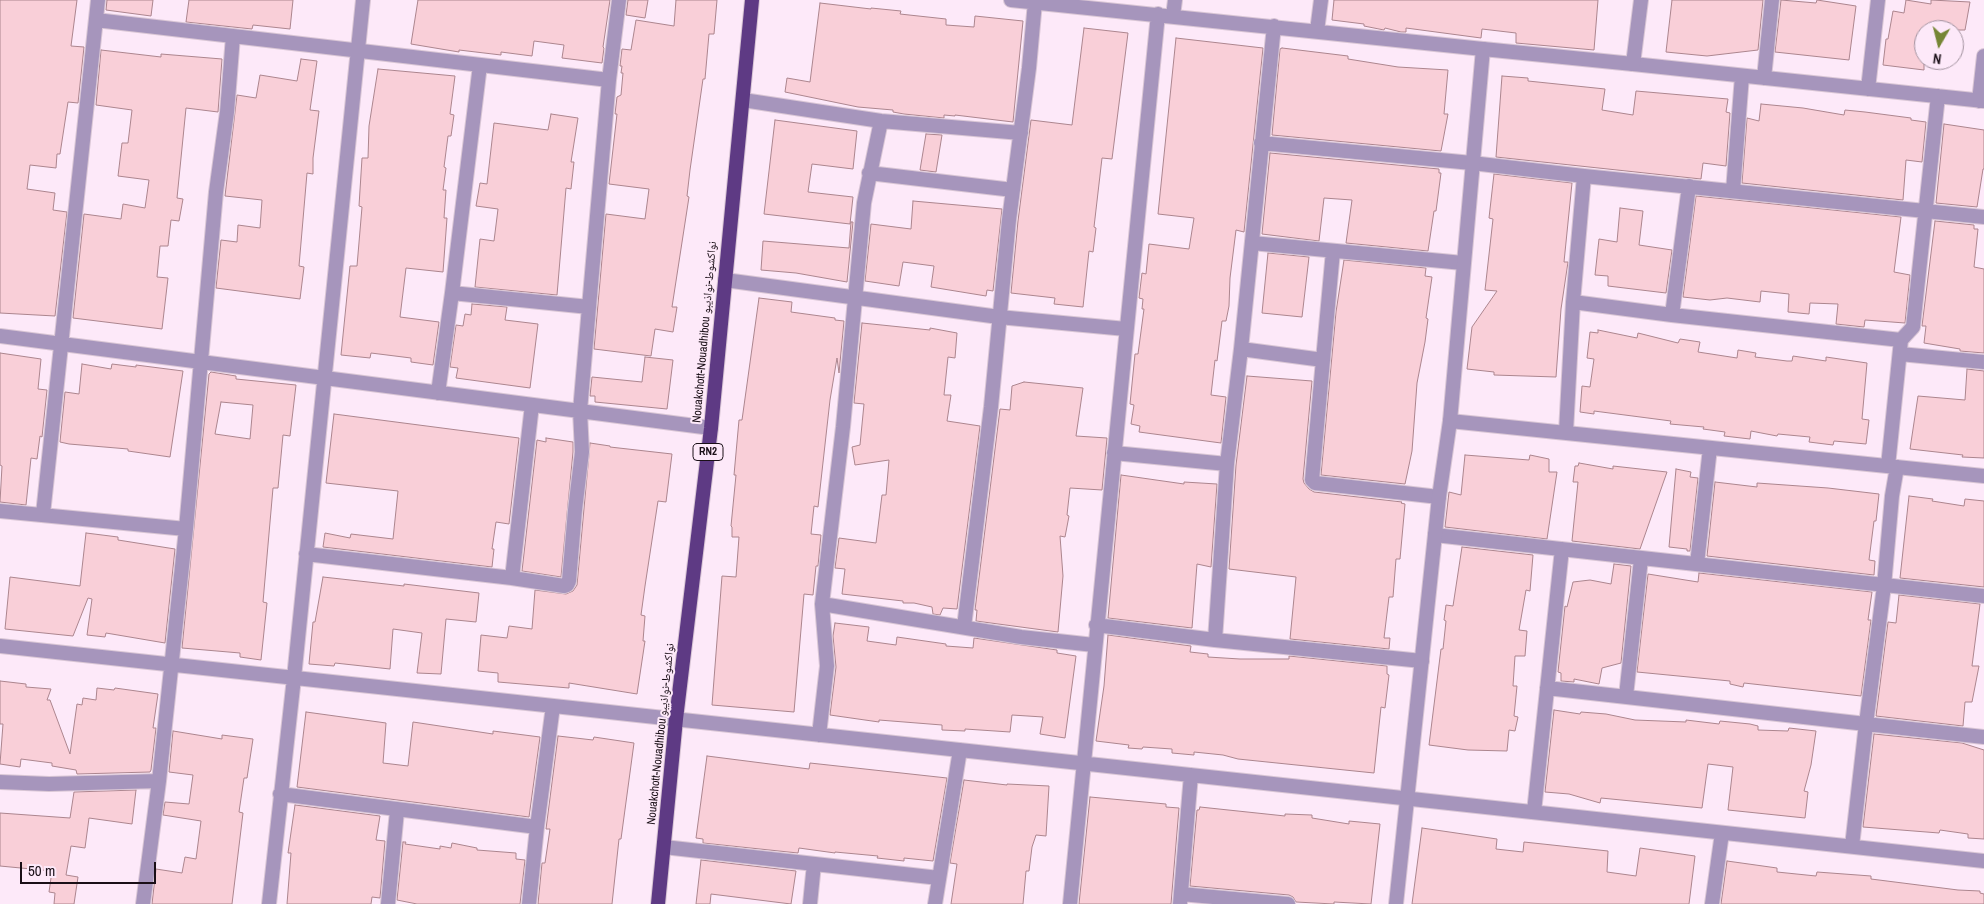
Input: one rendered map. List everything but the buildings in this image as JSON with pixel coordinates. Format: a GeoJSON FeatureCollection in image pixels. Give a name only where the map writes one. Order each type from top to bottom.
{"type":"FeatureCollection","features":[{"type":"Feature","properties":{"kind":"highway","name":"Nouakchott-Nouadhibou نواكشوط-نواذيبو"},"geometry":{"type":"LineString","coordinates":[[658,904],[676,719],[711,428],[744,100],[752,0]]}},
{"type":"Feature","properties":{"kind":"street"},"geometry":{"type":"LineString","coordinates":[[43,514],[98,0]]}},
{"type":"Feature","properties":{"kind":"street"},"geometry":{"type":"LineString","coordinates":[[269,904],[363,0]]}},
{"type":"Feature","properties":{"kind":"street"},"geometry":{"type":"LineString","coordinates":[[306,554],[512,578],[564,586],[569,581],[582,452],[580,411],[589,307],[609,80],[620,0]]}},
{"type":"Feature","properties":{"kind":"street"},"geometry":{"type":"LineString","coordinates":[[1011,0],[1114,5],[1173,16],[1981,101],[1984,56]]}},
{"type":"Feature","properties":{"kind":"street"},"geometry":{"type":"LineString","coordinates":[[1173,16],[1175,0]]}},
{"type":"Feature","properties":{"kind":"street"},"geometry":{"type":"LineString","coordinates":[[1317,31],[1321,0]]}},
{"type":"Feature","properties":{"kind":"street"},"geometry":{"type":"LineString","coordinates":[[1633,64],[1641,0]]}},
{"type":"Feature","properties":{"kind":"street"},"geometry":{"type":"LineString","coordinates":[[1764,78],[1772,0]]}},
{"type":"Feature","properties":{"kind":"street"},"geometry":{"type":"LineString","coordinates":[[1868,89],[1878,0]]}},
{"type":"Feature","properties":{"kind":"street"},"geometry":{"type":"LineString","coordinates":[[964,627],[991,407],[1013,190],[1035,2]]}},
{"type":"Feature","properties":{"kind":"street"},"geometry":{"type":"LineString","coordinates":[[1070,904],[1094,645],[1158,14]]}},
{"type":"Feature","properties":{"kind":"street"},"geometry":{"type":"LineString","coordinates":[[96,20],[609,80]]}},
{"type":"Feature","properties":{"kind":"street"},"geometry":{"type":"LineString","coordinates":[[1215,640],[1227,464],[1241,349],[1274,26]]}},
{"type":"Feature","properties":{"kind":"street"},"geometry":{"type":"LineString","coordinates":[[143,904],[159,781],[186,529],[216,192],[227,112],[233,36]]}},
{"type":"Feature","properties":{"kind":"street"},"geometry":{"type":"LineString","coordinates":[[1396,904],[1439,497],[1450,421],[1483,49]]}},
{"type":"Feature","properties":{"kind":"street"},"geometry":{"type":"LineString","coordinates":[[438,393],[480,65]]}},
{"type":"Feature","properties":{"kind":"street"},"geometry":{"type":"LineString","coordinates":[[1733,191],[1742,76]]}},
{"type":"Feature","properties":{"kind":"street"},"geometry":{"type":"LineString","coordinates":[[1852,846],[1884,586],[1892,496],[1892,467],[1900,347],[1913,327],[1938,96]]}},
{"type":"Feature","properties":{"kind":"street"},"geometry":{"type":"LineString","coordinates":[[744,100],[881,121],[1021,133]]}},
{"type":"Feature","properties":{"kind":"street"},"geometry":{"type":"LineString","coordinates":[[819,735],[828,666],[822,604],[844,427],[864,203],[881,121]]}},
{"type":"Feature","properties":{"kind":"street"},"geometry":{"type":"LineString","coordinates":[[1261,143],[1472,163],[1984,218]]}},
{"type":"Feature","properties":{"kind":"street"},"geometry":{"type":"LineString","coordinates":[[869,173],[1013,190]]}},
{"type":"Feature","properties":{"kind":"street"},"geometry":{"type":"LineString","coordinates":[[1566,432],[1573,302],[1584,176]]}},
{"type":"Feature","properties":{"kind":"street"},"geometry":{"type":"LineString","coordinates":[[1672,315],[1689,186]]}},
{"type":"Feature","properties":{"kind":"street"},"geometry":{"type":"LineString","coordinates":[[1252,243],[1463,263]]}},
{"type":"Feature","properties":{"kind":"street"},"geometry":{"type":"LineString","coordinates":[[1333,251],[1313,481],[1315,483],[1439,497]]}},
{"type":"Feature","properties":{"kind":"street"},"geometry":{"type":"LineString","coordinates":[[725,280],[1000,317],[1126,329]]}},
{"type":"Feature","properties":{"kind":"street"},"geometry":{"type":"LineString","coordinates":[[452,293],[589,307]]}},
{"type":"Feature","properties":{"kind":"street"},"geometry":{"type":"LineString","coordinates":[[1573,302],[1900,347],[1984,362]]}},
{"type":"Feature","properties":{"kind":"street"},"geometry":{"type":"LineString","coordinates":[[0,336],[711,428]]}},
{"type":"Feature","properties":{"kind":"street"},"geometry":{"type":"LineString","coordinates":[[1241,349],[1323,360]]}},
{"type":"Feature","properties":{"kind":"street"},"geometry":{"type":"LineString","coordinates":[[512,578],[532,405]]}},
{"type":"Feature","properties":{"kind":"street"},"geometry":{"type":"LineString","coordinates":[[1450,421],[1984,476]]}},
{"type":"Feature","properties":{"kind":"street"},"geometry":{"type":"LineString","coordinates":[[1697,564],[1710,448]]}},
{"type":"Feature","properties":{"kind":"street"},"geometry":{"type":"LineString","coordinates":[[1114,453],[1227,464]]}},
{"type":"Feature","properties":{"kind":"street"},"geometry":{"type":"LineString","coordinates":[[0,510],[186,529]]}},
{"type":"Feature","properties":{"kind":"street"},"geometry":{"type":"LineString","coordinates":[[1435,535],[1984,596]]}},
{"type":"Feature","properties":{"kind":"street"},"geometry":{"type":"LineString","coordinates":[[1534,812],[1562,549]]}},
{"type":"Feature","properties":{"kind":"street"},"geometry":{"type":"LineString","coordinates":[[1626,696],[1641,559]]}},
{"type":"Feature","properties":{"kind":"street"},"geometry":{"type":"LineString","coordinates":[[822,604],[1021,637],[1094,645]]}},
{"type":"Feature","properties":{"kind":"street"},"geometry":{"type":"LineString","coordinates":[[1096,625],[1422,662]]}},
{"type":"Feature","properties":{"kind":"street"},"geometry":{"type":"LineString","coordinates":[[0,646],[1984,861]]}},
{"type":"Feature","properties":{"kind":"street"},"geometry":{"type":"LineString","coordinates":[[1547,688],[1984,737]]}},
{"type":"Feature","properties":{"kind":"street"},"geometry":{"type":"LineString","coordinates":[[529,904],[536,827],[553,706]]}},
{"type":"Feature","properties":{"kind":"street"},"geometry":{"type":"LineString","coordinates":[[935,904],[960,750]]}},
{"type":"Feature","properties":{"kind":"street"},"geometry":{"type":"LineString","coordinates":[[1191,775],[1180,899],[1288,904]]}},
{"type":"Feature","properties":{"kind":"street"},"geometry":{"type":"LineString","coordinates":[[0,782],[49,784],[159,781]]}},
{"type":"Feature","properties":{"kind":"street"},"geometry":{"type":"LineString","coordinates":[[280,794],[397,811],[536,827]]}},
{"type":"Feature","properties":{"kind":"street"},"geometry":{"type":"LineString","coordinates":[[388,904],[397,811]]}},
{"type":"Feature","properties":{"kind":"street"},"geometry":{"type":"LineString","coordinates":[[1712,904],[1722,832]]}},
{"type":"Feature","properties":{"kind":"street"},"geometry":{"type":"LineString","coordinates":[[664,847],[939,878]]}},
{"type":"Feature","properties":{"kind":"street"},"geometry":{"type":"LineString","coordinates":[[810,904],[814,864]]}}]}
